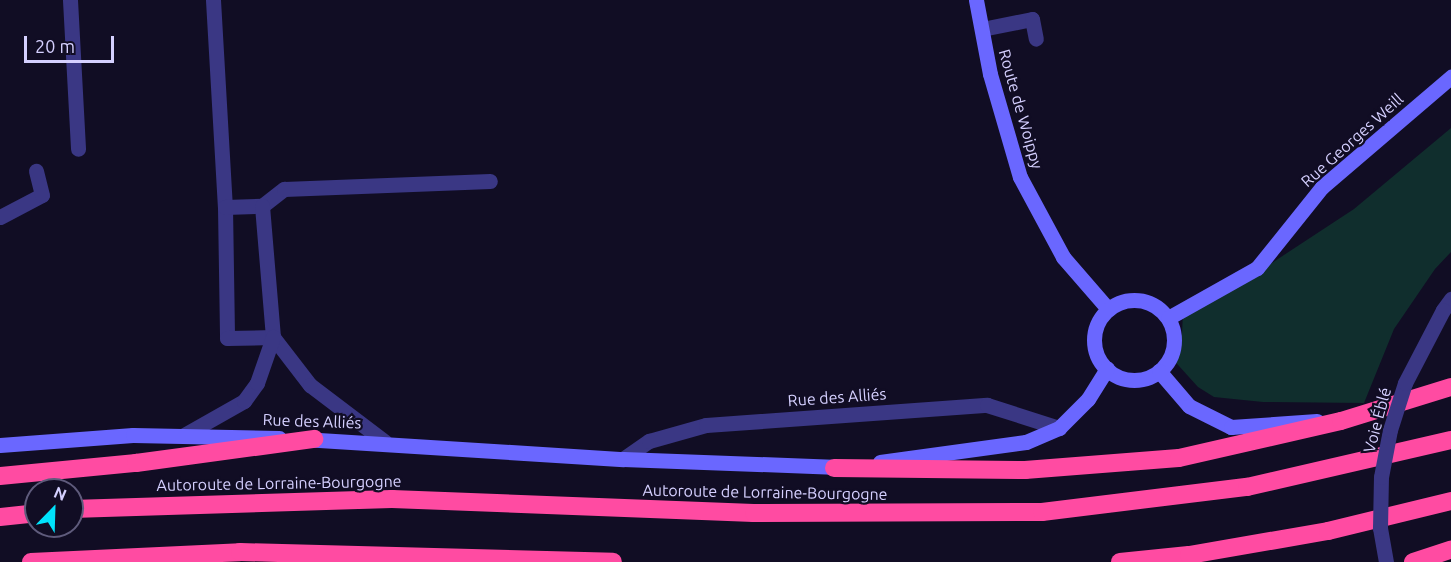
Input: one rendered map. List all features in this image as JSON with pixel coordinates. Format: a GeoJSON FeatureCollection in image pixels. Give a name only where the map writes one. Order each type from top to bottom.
{"type":"FeatureCollection","features":[{"type":"Feature","properties":{"kind":"highway"},"geometry":{"type":"LineString","coordinates":[[834,468],[1025,470],[1179,458],[1341,421],[1451,387]]}},
{"type":"Feature","properties":{"kind":"highway"},"geometry":{"type":"LineString","coordinates":[[0,476],[136,463],[314,439]]}},
{"type":"Feature","properties":{"kind":"highway","name":"Autoroute de Lorraine-Bourgogne"},"geometry":{"type":"LineString","coordinates":[[84,509],[392,499],[754,513],[1042,512],[1247,487],[1451,440]]}},
{"type":"Feature","properties":{"kind":"highway"},"geometry":{"type":"LineString","coordinates":[[1120,562],[1189,555],[1328,531],[1451,501]]}},
{"type":"Feature","properties":{"kind":"highway"},"geometry":{"type":"LineString","coordinates":[[0,517],[24,514]]}},
{"type":"Feature","properties":{"kind":"highway"},"geometry":{"type":"LineString","coordinates":[[1413,562],[1451,550]]}},
{"type":"Feature","properties":{"kind":"highway"},"geometry":{"type":"LineString","coordinates":[[31,562],[240,552],[613,562]]}},
{"type":"Feature","properties":{"kind":"highway"},"geometry":{"type":"LineString","coordinates":[[1446,562],[1451,561]]}},
{"type":"Feature","properties":{"kind":"main road","name":"Route de Woippy"},"geometry":{"type":"LineString","coordinates":[[976,0],[990,74],[1020,177],[1063,257],[1108,309]]}},
{"type":"Feature","properties":{"kind":"main road","name":"Rue Georges Weill"},"geometry":{"type":"LineString","coordinates":[[1168,318],[1257,268],[1322,187],[1451,77]]}},
{"type":"Feature","properties":{"kind":"main road"},"geometry":{"type":"LineString","coordinates":[[1140,300],[1159,308],[1168,318],[1174,340],[1167,363],[1159,371],[1138,380],[1127,379],[1107,369],[1095,350],[1094,339],[1100,318],[1119,302],[1140,300]]}},
{"type":"Feature","properties":{"kind":"main road","name":"Rue des Alliés"},"geometry":{"type":"LineString","coordinates":[[0,445],[184,435],[385,442],[623,459],[834,468],[1026,442],[1059,428],[1088,399],[1107,369]]}},
{"type":"Feature","properties":{"kind":"main road"},"geometry":{"type":"LineString","coordinates":[[1159,371],[1189,406],[1231,427],[1341,421]]}},
{"type":"Feature","properties":{"kind":"lane"},"geometry":{"type":"LineString","coordinates":[[70,0],[78,149]]}},
{"type":"Feature","properties":{"kind":"lane"},"geometry":{"type":"LineString","coordinates":[[213,0],[225,207],[227,338],[273,337]]}},
{"type":"Feature","properties":{"kind":"lane"},"geometry":{"type":"LineString","coordinates":[[982,29],[1032,19],[1036,39]]}},
{"type":"Feature","properties":{"kind":"lane"},"geometry":{"type":"LineString","coordinates":[[0,217],[42,195],[36,171]]}},
{"type":"Feature","properties":{"kind":"lane"},"geometry":{"type":"LineString","coordinates":[[225,207],[262,206],[284,189],[490,181]]}},
{"type":"Feature","properties":{"kind":"lane"},"geometry":{"type":"LineString","coordinates":[[184,435],[244,401],[257,383],[273,337],[262,206]]}},
{"type":"Feature","properties":{"kind":"lane","name":"Voie Éblé"},"geometry":{"type":"LineString","coordinates":[[1386,562],[1380,528],[1381,477],[1390,430],[1405,383],[1447,305]]}},
{"type":"Feature","properties":{"kind":"lane"},"geometry":{"type":"LineString","coordinates":[[273,337],[310,385],[385,442]]}},
{"type":"Feature","properties":{"kind":"lane","name":"Rue des Alliés"},"geometry":{"type":"LineString","coordinates":[[623,459],[649,441],[706,425],[730,423],[987,405],[1059,428]]}},
{"type":"Feature","properties":{"kind":"green space"},"geometry":{"type":"Polygon","coordinates":[[[1451,128],[1451,252],[1435,269],[1394,329],[1364,403],[1263,402],[1214,397],[1198,387],[1169,355],[1182,334],[1183,311],[1252,276],[1354,209],[1451,128]]]}}]}
